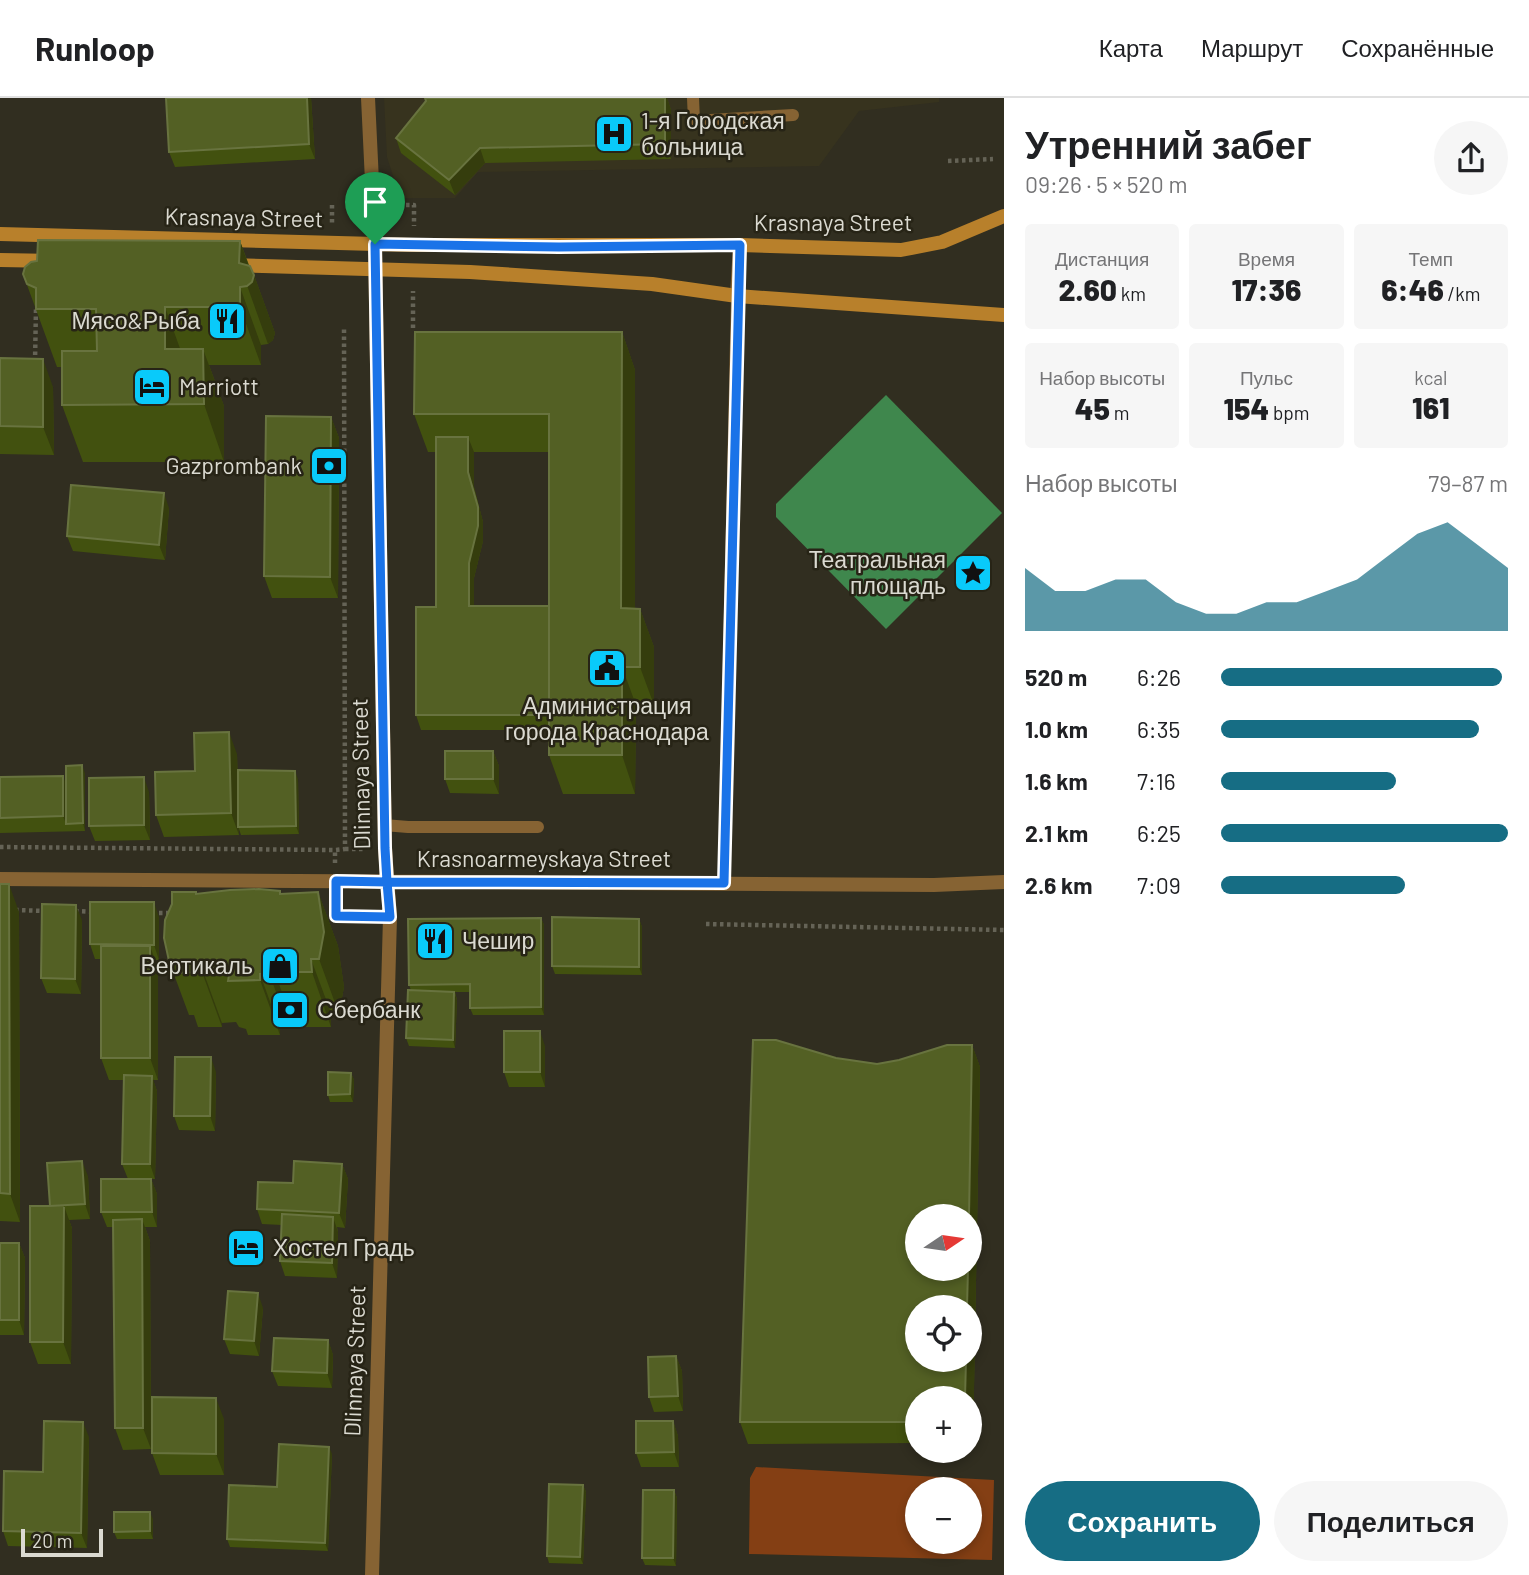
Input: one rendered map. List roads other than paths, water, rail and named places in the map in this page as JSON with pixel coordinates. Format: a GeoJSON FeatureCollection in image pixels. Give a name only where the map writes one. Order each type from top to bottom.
{"type":"FeatureCollection","features":[{"type":"Feature","properties":{"kind":"main road","name":"Krasnaya Street"},"geometry":{"type":"LineString","coordinates":[[0,234],[375,244],[559,247],[740,245],[901,250],[942,242],[1004,216]]}},
{"type":"Feature","properties":{"kind":"main road"},"geometry":{"type":"LineString","coordinates":[[0,260],[69,261]]}},
{"type":"Feature","properties":{"kind":"main road","name":"Krasnaya Street"},"geometry":{"type":"LineString","coordinates":[[208,265],[470,272],[652,284],[737,296],[1004,314]]}},
{"type":"Feature","properties":{"kind":"street","name":"Dlinnaya Street"},"geometry":{"type":"LineString","coordinates":[[368,98],[375,244],[384,825],[390,917],[372,1575]]}},
{"type":"Feature","properties":{"kind":"street","name":"Krasnaya Street"},"geometry":{"type":"LineString","coordinates":[[737,296],[740,245]]}},
{"type":"Feature","properties":{"kind":"street","name":"Krasnoarmeyskaya Street"},"geometry":{"type":"LineString","coordinates":[[0,879],[934,885],[1004,882]]}},
{"type":"Feature","properties":{"kind":"lane"},"geometry":{"type":"LineString","coordinates":[[693,98],[694,121],[793,115]]}},
{"type":"Feature","properties":{"kind":"lane"},"geometry":{"type":"LineString","coordinates":[[724,883],[737,296]]}},
{"type":"Feature","properties":{"kind":"lane"},"geometry":{"type":"LineString","coordinates":[[384,825],[538,827]]}},
{"type":"Feature","properties":{"kind":"place","name":"1-я Городская больница"},"geometry":{"type":"Point","coordinates":[614,134]}},
{"type":"Feature","properties":{"kind":"place","name":"Мясо&Рыба"},"geometry":{"type":"Point","coordinates":[227,321]}},
{"type":"Feature","properties":{"kind":"place","name":"Marriott"},"geometry":{"type":"Point","coordinates":[152,387]}},
{"type":"Feature","properties":{"kind":"place","name":"Gazprombank"},"geometry":{"type":"Point","coordinates":[329,466]}},
{"type":"Feature","properties":{"kind":"place","name":"Театральная площадь"},"geometry":{"type":"Point","coordinates":[973,573]}},
{"type":"Feature","properties":{"kind":"place","name":"Администрация города Краснодара"},"geometry":{"type":"Point","coordinates":[607,668]}},
{"type":"Feature","properties":{"kind":"place","name":"Чешир"},"geometry":{"type":"Point","coordinates":[435,941]}},
{"type":"Feature","properties":{"kind":"place","name":"Вертикаль"},"geometry":{"type":"Point","coordinates":[280,966]}},
{"type":"Feature","properties":{"kind":"place","name":"Сбербанк"},"geometry":{"type":"Point","coordinates":[290,1010]}},
{"type":"Feature","properties":{"kind":"place","name":"Хостел Градь"},"geometry":{"type":"Point","coordinates":[246,1248]}}]}
